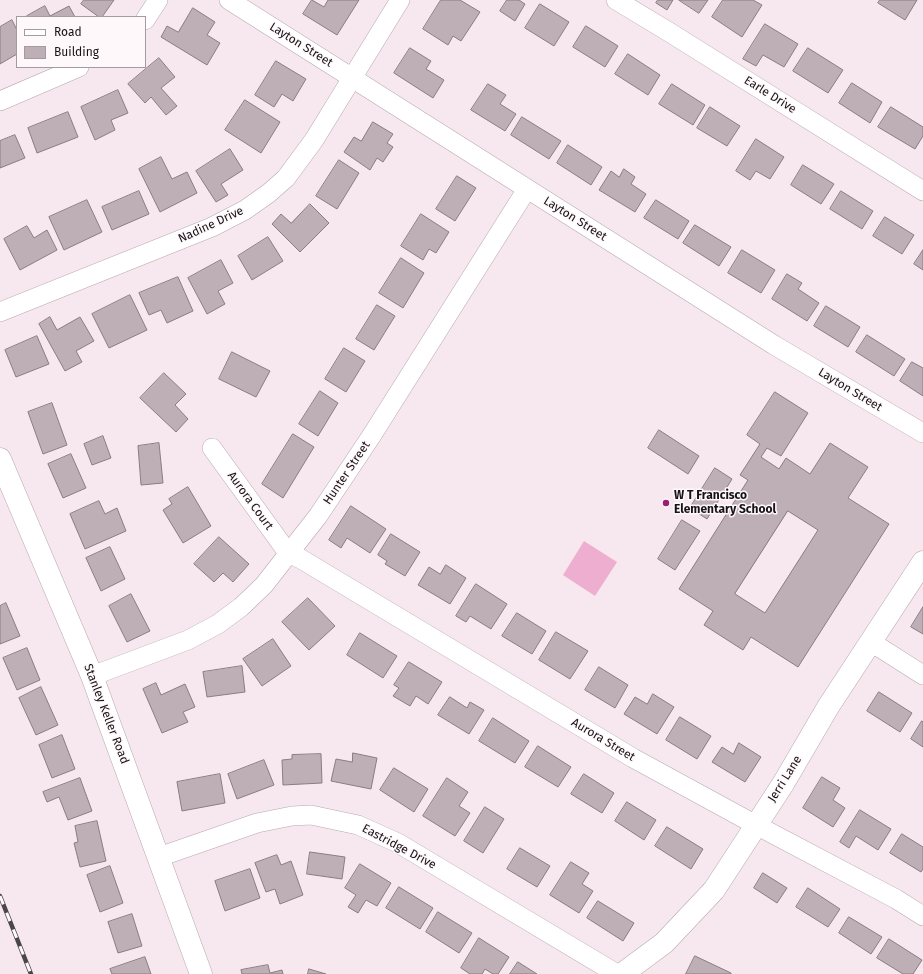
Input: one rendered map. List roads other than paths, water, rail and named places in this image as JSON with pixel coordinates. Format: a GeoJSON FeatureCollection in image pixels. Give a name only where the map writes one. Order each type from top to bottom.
{"type":"FeatureCollection","features":[{"type":"Feature","properties":{"kind":"street"},"geometry":{"type":"LineString","coordinates":[[146,18],[158,0]]}},
{"type":"Feature","properties":{"kind":"street","name":"Layton Street"},"geometry":{"type":"LineString","coordinates":[[229,0],[774,345],[923,433]]}},
{"type":"Feature","properties":{"kind":"street","name":"Nadine Drive"},"geometry":{"type":"LineString","coordinates":[[0,312],[212,227],[245,210],[269,194],[286,178],[314,140],[400,0]]}},
{"type":"Feature","properties":{"kind":"street","name":"Earle Drive"},"geometry":{"type":"LineString","coordinates":[[616,0],[923,192]]}},
{"type":"Feature","properties":{"kind":"street"},"geometry":{"type":"LineString","coordinates":[[0,101],[77,68]]}},
{"type":"Feature","properties":{"kind":"street","name":"Hunter Street"},"geometry":{"type":"LineString","coordinates":[[92,676],[188,640],[218,624],[241,607],[264,585],[318,516],[372,435],[527,189]]}},
{"type":"Feature","properties":{"kind":"street","name":"Aurora Court"},"geometry":{"type":"LineString","coordinates":[[212,448],[288,553]]}},
{"type":"Feature","properties":{"kind":"street","name":"Stanley Keller Road"},"geometry":{"type":"LineString","coordinates":[[0,459],[92,676],[159,857],[200,974]]}},
{"type":"Feature","properties":{"kind":"street","name":"Aurora Street"},"geometry":{"type":"LineString","coordinates":[[288,553],[633,758],[896,899],[923,916]]}},
{"type":"Feature","properties":{"kind":"street","name":"Jerri Lane"},"geometry":{"type":"LineString","coordinates":[[622,974],[664,943],[714,890],[783,784],[828,707],[923,562]]}},
{"type":"Feature","properties":{"kind":"street"},"geometry":{"type":"LineString","coordinates":[[871,642],[923,675]]}},
{"type":"Feature","properties":{"kind":"street","name":"Eastridge Drive"},"geometry":{"type":"LineString","coordinates":[[159,857],[257,823],[292,816],[312,815],[358,825],[398,843],[617,974]]}},
{"type":"Feature","properties":{"kind":"railway"},"geometry":{"type":"LineString","coordinates":[[0,896],[31,974]]}},
{"type":"Feature","properties":{"kind":"place","name":"W T Francisco Elementary School"},"geometry":{"type":"Point","coordinates":[666,503]}}]}
